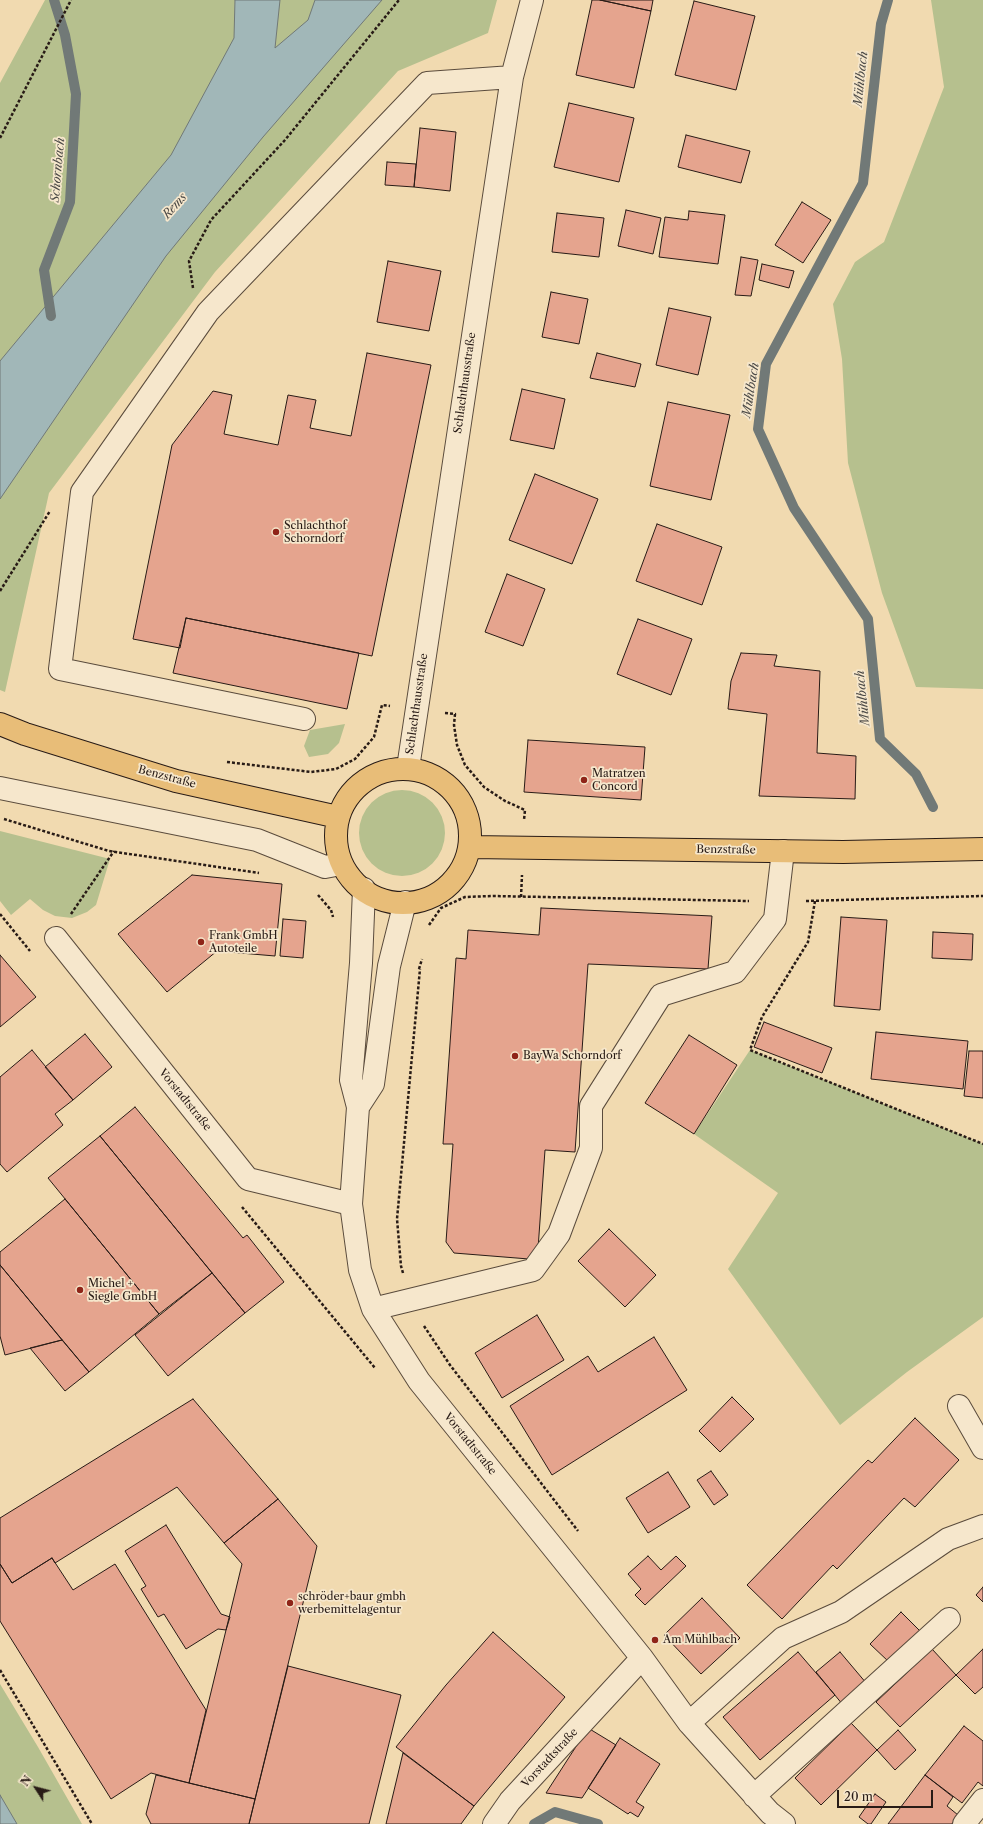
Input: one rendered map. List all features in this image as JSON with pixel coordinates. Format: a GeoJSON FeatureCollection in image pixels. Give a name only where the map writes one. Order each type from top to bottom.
{"type":"FeatureCollection","features":[{"type":"Feature","properties":{"kind":"main road","name":"Benzstraße"},"geometry":{"type":"LineString","coordinates":[[0,724],[25,734],[176,780],[338,817]]}},
{"type":"Feature","properties":{"kind":"main road"},"geometry":{"type":"LineString","coordinates":[[408,768],[434,776],[455,792],[469,821],[470,847],[460,872],[444,889],[423,900],[400,903],[378,899],[352,881],[341,864],[336,841],[338,817],[348,796],[367,778],[387,770],[408,768]]}},
{"type":"Feature","properties":{"kind":"main road","name":"Benzstraße"},"geometry":{"type":"LineString","coordinates":[[470,847],[842,852],[983,849]]}},
{"type":"Feature","properties":{"kind":"street","name":"Schlachthausstraße"},"geometry":{"type":"LineString","coordinates":[[408,768],[512,77],[532,0]]}},
{"type":"Feature","properties":{"kind":"street"},"geometry":{"type":"LineString","coordinates":[[304,719],[60,670],[82,492],[208,312],[427,83],[512,77]]}},
{"type":"Feature","properties":{"kind":"street"},"geometry":{"type":"LineString","coordinates":[[0,788],[257,840],[325,867],[341,864]]}},
{"type":"Feature","properties":{"kind":"street"},"geometry":{"type":"LineString","coordinates":[[374,1309],[533,1270],[559,1234],[591,1148],[591,1106],[661,995],[735,972],[774,919],[783,851]]}},
{"type":"Feature","properties":{"kind":"street","name":"Vorstadtstraße"},"geometry":{"type":"LineString","coordinates":[[364,889],[361,963],[351,1080],[358,1107],[352,1204],[360,1270],[374,1309],[419,1381],[642,1658],[689,1723],[754,1796],[770,1813],[784,1824]]}},
{"type":"Feature","properties":{"kind":"street","name":"Vorstadtstraße"},"geometry":{"type":"LineString","coordinates":[[358,1107],[373,1084],[389,966],[405,902]]}},
{"type":"Feature","properties":{"kind":"street","name":"Vorstadtstraße"},"geometry":{"type":"LineString","coordinates":[[56,938],[248,1178],[352,1204]]}},
{"type":"Feature","properties":{"kind":"street"},"geometry":{"type":"LineString","coordinates":[[959,1406],[983,1448]]}},
{"type":"Feature","properties":{"kind":"street"},"geometry":{"type":"LineString","coordinates":[[689,1723],[783,1638],[841,1612],[948,1539],[983,1526]]}},
{"type":"Feature","properties":{"kind":"street"},"geometry":{"type":"LineString","coordinates":[[754,1796],[949,1619]]}},
{"type":"Feature","properties":{"kind":"street","name":"Vorstadtstraße"},"geometry":{"type":"LineString","coordinates":[[494,1824],[510,1801],[642,1658]]}},
{"type":"Feature","properties":{"kind":"street"},"geometry":{"type":"LineString","coordinates":[[964,1824],[983,1800]]}},
{"type":"Feature","properties":{"kind":"path"},"geometry":{"type":"LineString","coordinates":[[0,138],[71,0]]}},
{"type":"Feature","properties":{"kind":"path"},"geometry":{"type":"LineString","coordinates":[[194,295],[189,261],[211,220],[285,140],[399,0]]}},
{"type":"Feature","properties":{"kind":"path"},"geometry":{"type":"LineString","coordinates":[[417,709],[455,714],[454,725],[457,745],[465,765],[484,787],[505,801],[525,810],[522,847]]}},
{"type":"Feature","properties":{"kind":"path"},"geometry":{"type":"LineString","coordinates":[[288,770],[311,772],[336,769],[355,759],[374,736]]}},
{"type":"Feature","properties":{"kind":"path"},"geometry":{"type":"LineString","coordinates":[[56,938],[114,851]]}},
{"type":"Feature","properties":{"kind":"path"},"geometry":{"type":"LineString","coordinates":[[983,896],[815,901],[808,942],[762,1017],[750,1050],[983,1144]]}},
{"type":"Feature","properties":{"kind":"path"},"geometry":{"type":"LineString","coordinates":[[0,914],[32,953]]}},
{"type":"Feature","properties":{"kind":"path"},"geometry":{"type":"LineString","coordinates":[[420,969],[397,1220],[401,1266],[411,1300],[429,1335],[450,1365],[582,1536]]}},
{"type":"Feature","properties":{"kind":"path"},"geometry":{"type":"LineString","coordinates":[[239,1203],[380,1374]]}},
{"type":"Feature","properties":{"kind":"path"},"geometry":{"type":"LineString","coordinates":[[0,1670],[92,1824]]}},
{"type":"Feature","properties":{"kind":"green space"},"geometry":{"type":"Polygon","coordinates":[[[45,0],[497,0],[488,33],[398,71],[215,272],[49,493],[5,692],[0,690],[0,83],[45,0]]]}},
{"type":"Feature","properties":{"kind":"green space"},"geometry":{"type":"Polygon","coordinates":[[[931,0],[983,0],[983,689],[916,687],[882,593],[848,463],[842,359],[833,304],[855,262],[884,242],[944,87],[931,0]]]}},
{"type":"Feature","properties":{"kind":"green space"},"geometry":{"type":"Polygon","coordinates":[[[345,724],[339,743],[328,754],[309,757],[304,746],[310,730],[345,724]]]}},
{"type":"Feature","properties":{"kind":"green space"},"geometry":{"type":"Polygon","coordinates":[[[402,790],[418,793],[426,797],[438,809],[442,817],[445,833],[442,849],[438,857],[426,869],[418,873],[402,876],[386,873],[378,869],[366,857],[362,849],[359,833],[362,817],[366,809],[378,797],[386,793],[402,790]]]}},
{"type":"Feature","properties":{"kind":"green space"},"geometry":{"type":"Polygon","coordinates":[[[0,831],[110,859],[96,905],[87,912],[72,918],[55,916],[43,910],[30,899],[11,915],[0,901],[0,831]]]}},
{"type":"Feature","properties":{"kind":"green space"},"geometry":{"type":"Polygon","coordinates":[[[750,1050],[983,1144],[983,1317],[907,1372],[840,1425],[728,1269],[778,1193],[694,1134],[750,1050]]]}},
{"type":"Feature","properties":{"kind":"green space"},"geometry":{"type":"Polygon","coordinates":[[[0,1684],[38,1747],[82,1824],[0,1824],[0,1684]]]}},
{"type":"Feature","properties":{"kind":"water","name":"Rems"},"geometry":{"type":"Polygon","coordinates":[[[235,0],[280,0],[275,48],[308,20],[315,0],[382,0],[263,137],[166,256],[0,499],[0,361],[171,155],[234,38],[235,0]]]}},
{"type":"Feature","properties":{"kind":"water"},"geometry":{"type":"Polygon","coordinates":[[[0,1795],[17,1824],[0,1824],[0,1795]]]}},
{"type":"Feature","properties":{"kind":"building"},"geometry":{"type":"Polygon","coordinates":[[[592,0],[600,0],[651,11],[634,88],[576,75],[592,0]]]}},
{"type":"Feature","properties":{"kind":"building"},"geometry":{"type":"Polygon","coordinates":[[[600,0],[653,0],[651,11],[600,0]]]}},
{"type":"Feature","properties":{"kind":"building"},"geometry":{"type":"Polygon","coordinates":[[[694,1],[755,16],[736,90],[675,75],[694,1]]]}},
{"type":"Feature","properties":{"kind":"building"},"geometry":{"type":"Polygon","coordinates":[[[569,103],[634,118],[619,182],[554,167],[569,103]]]}},
{"type":"Feature","properties":{"kind":"building"},"geometry":{"type":"Polygon","coordinates":[[[420,128],[456,132],[450,191],[414,187],[420,128]]]}},
{"type":"Feature","properties":{"kind":"building"},"geometry":{"type":"Polygon","coordinates":[[[686,135],[750,151],[741,183],[678,167],[686,135]]]}},
{"type":"Feature","properties":{"kind":"building"},"geometry":{"type":"Polygon","coordinates":[[[387,162],[416,164],[414,187],[385,185],[387,162]]]}},
{"type":"Feature","properties":{"kind":"building"},"geometry":{"type":"Polygon","coordinates":[[[802,202],[831,220],[803,263],[775,245],[802,202]]]}},
{"type":"Feature","properties":{"kind":"building"},"geometry":{"type":"Polygon","coordinates":[[[626,210],[661,218],[653,254],[618,246],[626,210]]]}},
{"type":"Feature","properties":{"kind":"building"},"geometry":{"type":"Polygon","coordinates":[[[689,211],[725,215],[718,264],[659,257],[665,217],[688,220],[689,211]]]}},
{"type":"Feature","properties":{"kind":"building"},"geometry":{"type":"Polygon","coordinates":[[[557,213],[604,218],[599,257],[552,252],[557,213]]]}},
{"type":"Feature","properties":{"kind":"building"},"geometry":{"type":"Polygon","coordinates":[[[741,257],[758,260],[751,296],[735,295],[741,257]]]}},
{"type":"Feature","properties":{"kind":"building"},"geometry":{"type":"Polygon","coordinates":[[[388,261],[441,271],[429,331],[377,322],[388,261]]]}},
{"type":"Feature","properties":{"kind":"building"},"geometry":{"type":"Polygon","coordinates":[[[762,264],[794,271],[789,288],[759,280],[762,264]]]}},
{"type":"Feature","properties":{"kind":"building"},"geometry":{"type":"Polygon","coordinates":[[[551,292],[588,299],[579,344],[542,337],[551,292]]]}},
{"type":"Feature","properties":{"kind":"building"},"geometry":{"type":"Polygon","coordinates":[[[669,308],[711,317],[698,375],[656,365],[669,308]]]}},
{"type":"Feature","properties":{"kind":"building","name":"Schlachthof Schorndorf"},"geometry":{"type":"Polygon","coordinates":[[[367,353],[431,365],[372,656],[186,618],[180,648],[133,639],[172,445],[213,391],[232,395],[224,434],[278,445],[288,395],[316,400],[310,428],[351,436],[367,353]]]}},
{"type":"Feature","properties":{"kind":"building"},"geometry":{"type":"Polygon","coordinates":[[[597,353],[641,364],[635,387],[590,378],[597,353]]]}},
{"type":"Feature","properties":{"kind":"building"},"geometry":{"type":"Polygon","coordinates":[[[522,389],[565,399],[554,449],[510,440],[522,389]]]}},
{"type":"Feature","properties":{"kind":"building"},"geometry":{"type":"Polygon","coordinates":[[[668,402],[730,415],[711,500],[650,486],[668,402]]]}},
{"type":"Feature","properties":{"kind":"building"},"geometry":{"type":"Polygon","coordinates":[[[535,474],[598,499],[572,564],[509,540],[535,474]]]}},
{"type":"Feature","properties":{"kind":"building"},"geometry":{"type":"Polygon","coordinates":[[[657,524],[722,547],[702,605],[636,581],[657,524]]]}},
{"type":"Feature","properties":{"kind":"building"},"geometry":{"type":"Polygon","coordinates":[[[507,574],[545,589],[523,646],[485,632],[507,574]]]}},
{"type":"Feature","properties":{"kind":"building"},"geometry":{"type":"Polygon","coordinates":[[[186,618],[359,653],[347,709],[173,673],[186,618]]]}},
{"type":"Feature","properties":{"kind":"building"},"geometry":{"type":"Polygon","coordinates":[[[638,619],[692,639],[671,695],[617,674],[638,619]]]}},
{"type":"Feature","properties":{"kind":"building"},"geometry":{"type":"Polygon","coordinates":[[[741,653],[777,655],[774,666],[820,671],[817,753],[856,756],[855,799],[759,796],[767,714],[728,709],[731,681],[741,653]]]}},
{"type":"Feature","properties":{"kind":"building"},"geometry":{"type":"Polygon","coordinates":[[[528,740],[645,747],[641,800],[524,792],[528,740]]]}},
{"type":"Feature","properties":{"kind":"building","name":"Frank GmbH Autoteile"},"geometry":{"type":"Polygon","coordinates":[[[192,875],[282,884],[275,956],[217,951],[167,992],[118,934],[192,875]]]}},
{"type":"Feature","properties":{"kind":"building","name":"BayWa Schorndorf"},"geometry":{"type":"Polygon","coordinates":[[[541,908],[712,916],[708,969],[588,964],[575,1152],[545,1150],[538,1249],[529,1259],[454,1253],[446,1242],[453,1144],[443,1144],[456,958],[466,959],[468,930],[539,935],[541,908]]]}},
{"type":"Feature","properties":{"kind":"building"},"geometry":{"type":"Polygon","coordinates":[[[841,917],[887,920],[880,1010],[834,1006],[841,917]]]}},
{"type":"Feature","properties":{"kind":"building"},"geometry":{"type":"Polygon","coordinates":[[[283,919],[306,921],[303,958],[280,956],[283,919]]]}},
{"type":"Feature","properties":{"kind":"building"},"geometry":{"type":"Polygon","coordinates":[[[933,932],[973,934],[972,960],[932,958],[933,932]]]}},
{"type":"Feature","properties":{"kind":"building"},"geometry":{"type":"Polygon","coordinates":[[[0,955],[36,997],[0,1027],[0,955]]]}},
{"type":"Feature","properties":{"kind":"building"},"geometry":{"type":"Polygon","coordinates":[[[764,1022],[832,1048],[822,1073],[754,1047],[764,1022]]]}},
{"type":"Feature","properties":{"kind":"building"},"geometry":{"type":"Polygon","coordinates":[[[876,1032],[968,1041],[963,1089],[871,1079],[876,1032]]]}},
{"type":"Feature","properties":{"kind":"building"},"geometry":{"type":"Polygon","coordinates":[[[85,1034],[112,1067],[73,1100],[45,1067],[85,1034]]]}},
{"type":"Feature","properties":{"kind":"building"},"geometry":{"type":"Polygon","coordinates":[[[689,1035],[737,1065],[694,1134],[645,1103],[689,1035]]]}},
{"type":"Feature","properties":{"kind":"building"},"geometry":{"type":"Polygon","coordinates":[[[32,1050],[73,1100],[55,1114],[63,1125],[7,1172],[0,1164],[0,1077],[32,1050]]]}},
{"type":"Feature","properties":{"kind":"building"},"geometry":{"type":"Polygon","coordinates":[[[969,1051],[983,1051],[983,1098],[964,1096],[969,1051]]]}},
{"type":"Feature","properties":{"kind":"building"},"geometry":{"type":"Polygon","coordinates":[[[135,1107],[243,1238],[247,1235],[284,1282],[245,1313],[100,1136],[135,1107]]]}},
{"type":"Feature","properties":{"kind":"building"},"geometry":{"type":"Polygon","coordinates":[[[100,1136],[212,1273],[159,1314],[48,1178],[100,1136]]]}},
{"type":"Feature","properties":{"kind":"building","name":"Michel + Siegle GmbH"},"geometry":{"type":"Polygon","coordinates":[[[65,1199],[159,1314],[89,1372],[0,1265],[0,1252],[65,1199]]]}},
{"type":"Feature","properties":{"kind":"building"},"geometry":{"type":"Polygon","coordinates":[[[609,1229],[656,1275],[625,1307],[578,1261],[609,1229]]]}},
{"type":"Feature","properties":{"kind":"building"},"geometry":{"type":"Polygon","coordinates":[[[0,1265],[62,1340],[5,1355],[0,1336],[0,1265]]]}},
{"type":"Feature","properties":{"kind":"building"},"geometry":{"type":"Polygon","coordinates":[[[212,1273],[245,1313],[168,1376],[135,1335],[212,1273]]]}},
{"type":"Feature","properties":{"kind":"building"},"geometry":{"type":"Polygon","coordinates":[[[537,1315],[564,1360],[502,1398],[475,1353],[537,1315]]]}},
{"type":"Feature","properties":{"kind":"building"},"geometry":{"type":"Polygon","coordinates":[[[654,1337],[687,1390],[552,1475],[510,1406],[588,1356],[598,1372],[654,1337]]]}},
{"type":"Feature","properties":{"kind":"building"},"geometry":{"type":"Polygon","coordinates":[[[62,1340],[89,1372],[65,1391],[30,1348],[62,1340]]]}},
{"type":"Feature","properties":{"kind":"building"},"geometry":{"type":"Polygon","coordinates":[[[732,1397],[754,1419],[720,1452],[699,1431],[732,1397]]]}},
{"type":"Feature","properties":{"kind":"building"},"geometry":{"type":"Polygon","coordinates":[[[193,1399],[278,1499],[224,1543],[177,1487],[55,1563],[52,1558],[12,1583],[0,1564],[0,1518],[193,1399]]]}},
{"type":"Feature","properties":{"kind":"building"},"geometry":{"type":"Polygon","coordinates":[[[915,1418],[959,1460],[915,1507],[904,1498],[837,1569],[833,1565],[782,1619],[747,1585],[868,1460],[872,1463],[915,1418]]]}},
{"type":"Feature","properties":{"kind":"building"},"geometry":{"type":"Polygon","coordinates":[[[711,1471],[728,1495],[714,1505],[697,1480],[711,1471]]]}},
{"type":"Feature","properties":{"kind":"building"},"geometry":{"type":"Polygon","coordinates":[[[668,1472],[690,1507],[648,1533],[626,1498],[668,1472]]]}},
{"type":"Feature","properties":{"kind":"building"},"geometry":{"type":"Polygon","coordinates":[[[278,1499],[317,1546],[255,1799],[189,1783],[242,1564],[224,1543],[278,1499]]]}},
{"type":"Feature","properties":{"kind":"building"},"geometry":{"type":"Polygon","coordinates":[[[166,1525],[221,1614],[230,1617],[226,1630],[218,1629],[186,1649],[164,1614],[158,1617],[141,1589],[146,1586],[125,1551],[166,1525]]]}},
{"type":"Feature","properties":{"kind":"building"},"geometry":{"type":"Polygon","coordinates":[[[648,1556],[661,1570],[676,1556],[686,1566],[645,1605],[635,1595],[641,1589],[628,1574],[648,1556]]]}},
{"type":"Feature","properties":{"kind":"building"},"geometry":{"type":"Polygon","coordinates":[[[52,1558],[73,1590],[115,1564],[206,1710],[189,1783],[151,1773],[111,1799],[0,1621],[0,1564],[12,1583],[52,1558]]]}},
{"type":"Feature","properties":{"kind":"building"},"geometry":{"type":"Polygon","coordinates":[[[983,1587],[983,1602],[976,1595],[983,1587]]]}},
{"type":"Feature","properties":{"kind":"building"},"geometry":{"type":"Polygon","coordinates":[[[702,1598],[740,1638],[701,1674],[664,1635],[702,1598]]]}},
{"type":"Feature","properties":{"kind":"building"},"geometry":{"type":"Polygon","coordinates":[[[901,1612],[920,1631],[889,1662],[870,1644],[901,1612]]]}},
{"type":"Feature","properties":{"kind":"building"},"geometry":{"type":"Polygon","coordinates":[[[493,1632],[565,1697],[474,1806],[396,1747],[446,1685],[493,1632]]]}},
{"type":"Feature","properties":{"kind":"building"},"geometry":{"type":"Polygon","coordinates":[[[932,1649],[956,1675],[900,1727],[876,1702],[932,1649]]]}},
{"type":"Feature","properties":{"kind":"building"},"geometry":{"type":"Polygon","coordinates":[[[983,1649],[983,1687],[975,1694],[956,1675],[983,1649]]]}},
{"type":"Feature","properties":{"kind":"building"},"geometry":{"type":"Polygon","coordinates":[[[798,1652],[835,1695],[760,1760],[723,1717],[798,1652]]]}},
{"type":"Feature","properties":{"kind":"building"},"geometry":{"type":"Polygon","coordinates":[[[840,1652],[867,1684],[843,1705],[816,1672],[840,1652]]]}},
{"type":"Feature","properties":{"kind":"building"},"geometry":{"type":"Polygon","coordinates":[[[288,1666],[401,1695],[369,1824],[249,1824],[288,1666]]]}},
{"type":"Feature","properties":{"kind":"building"},"geometry":{"type":"Polygon","coordinates":[[[851,1723],[877,1750],[821,1805],[795,1778],[851,1723]]]}},
{"type":"Feature","properties":{"kind":"building"},"geometry":{"type":"Polygon","coordinates":[[[964,1726],[983,1741],[983,1786],[978,1782],[962,1803],[925,1775],[964,1726]]]}},
{"type":"Feature","properties":{"kind":"building"},"geometry":{"type":"Polygon","coordinates":[[[588,1728],[616,1745],[582,1798],[546,1793],[588,1728]]]}},
{"type":"Feature","properties":{"kind":"building"},"geometry":{"type":"Polygon","coordinates":[[[898,1730],[916,1750],[895,1770],[877,1750],[898,1730]]]}},
{"type":"Feature","properties":{"kind":"building"},"geometry":{"type":"Polygon","coordinates":[[[620,1738],[660,1764],[636,1802],[644,1807],[638,1817],[630,1812],[628,1814],[588,1788],[620,1738]]]}},
{"type":"Feature","properties":{"kind":"building"},"geometry":{"type":"Polygon","coordinates":[[[403,1753],[474,1806],[461,1824],[386,1824],[403,1753]]]}},
{"type":"Feature","properties":{"kind":"building"},"geometry":{"type":"Polygon","coordinates":[[[156,1775],[255,1799],[249,1824],[151,1824],[146,1814],[156,1775]]]}},
{"type":"Feature","properties":{"kind":"building"},"geometry":{"type":"Polygon","coordinates":[[[925,1775],[953,1797],[947,1806],[958,1815],[952,1824],[888,1824],[925,1775]]]}},
{"type":"Feature","properties":{"kind":"building"},"geometry":{"type":"Polygon","coordinates":[[[875,1794],[886,1802],[871,1824],[868,1824],[859,1817],[875,1794]]]}},
{"type":"Feature","properties":{"kind":"waterway","name":"Schornbach"},"geometry":{"type":"LineString","coordinates":[[51,316],[44,270],[70,202],[76,94],[65,35],[54,0]]}},
{"type":"Feature","properties":{"kind":"waterway","name":"Mühlbach"},"geometry":{"type":"LineString","coordinates":[[888,0],[881,24],[863,183],[766,364],[758,429],[794,508],[868,619],[880,739],[916,774],[933,807]]}},
{"type":"Feature","properties":{"kind":"waterway","name":"Mühlbach"},"geometry":{"type":"LineString","coordinates":[[534,1824],[555,1812],[598,1824]]}},
{"type":"Feature","properties":{"kind":"place","name":"Schlachthof Schorndorf"},"geometry":{"type":"Point","coordinates":[276,532]}},
{"type":"Feature","properties":{"kind":"place","name":"Matratzen Concord"},"geometry":{"type":"Point","coordinates":[584,780]}},
{"type":"Feature","properties":{"kind":"place","name":"Frank GmbH Autoteile"},"geometry":{"type":"Point","coordinates":[201,942]}},
{"type":"Feature","properties":{"kind":"place","name":"BayWa Schorndorf"},"geometry":{"type":"Point","coordinates":[515,1056]}},
{"type":"Feature","properties":{"kind":"place","name":"Michel + Siegle GmbH"},"geometry":{"type":"Point","coordinates":[80,1290]}},
{"type":"Feature","properties":{"kind":"place","name":"schröder+baur gmbh werbemittelagentur"},"geometry":{"type":"Point","coordinates":[290,1603]}},
{"type":"Feature","properties":{"kind":"place","name":"Am Mühlbach"},"geometry":{"type":"Point","coordinates":[655,1640]}}]}
